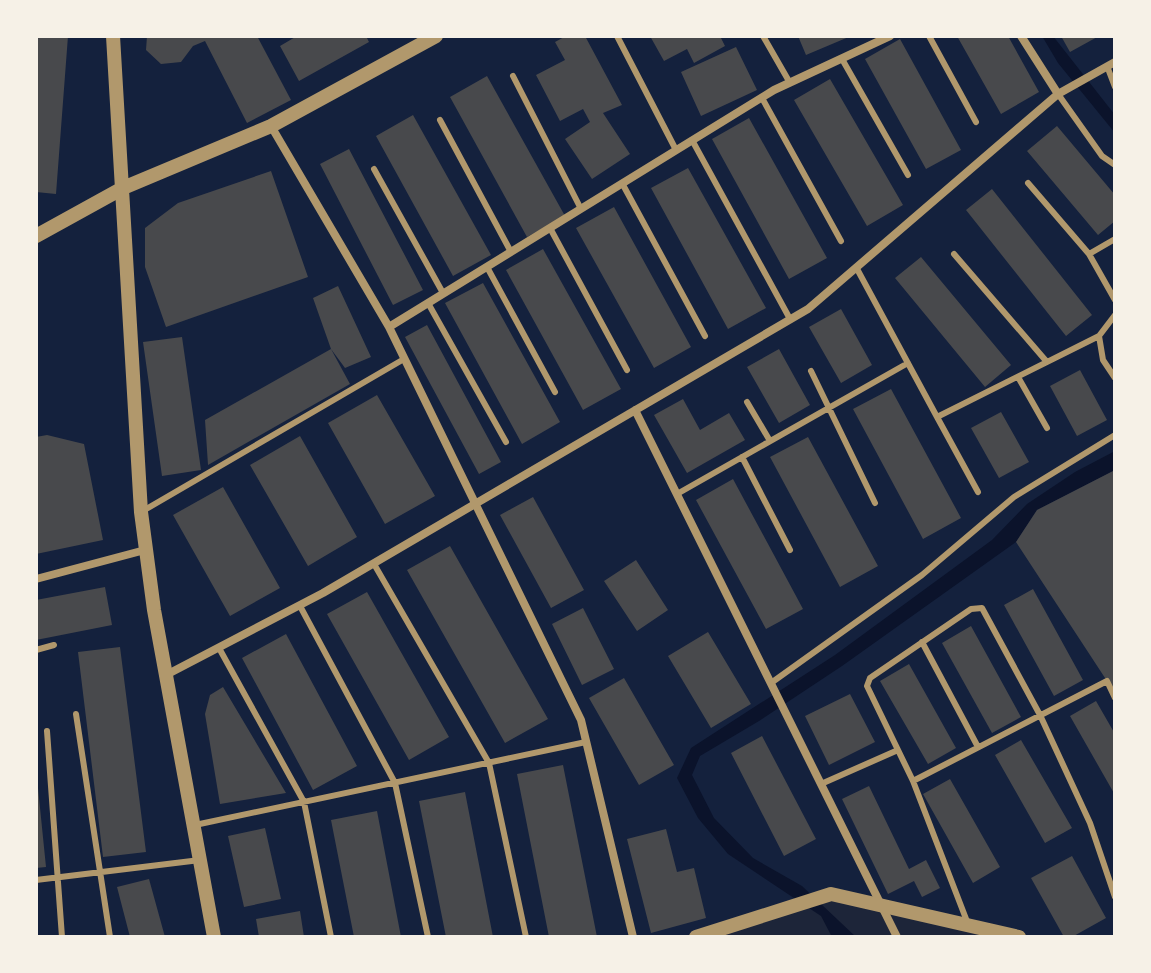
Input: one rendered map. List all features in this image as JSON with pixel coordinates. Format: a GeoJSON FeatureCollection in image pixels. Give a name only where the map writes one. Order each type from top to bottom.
{"type":"FeatureCollection","features":[{"type":"Feature","properties":{"kind":"street"},"geometry":{"type":"LineString","coordinates":[[113,36],[145,550],[214,937]]}},
{"type":"Feature","properties":{"kind":"street"},"geometry":{"type":"LineString","coordinates":[[36,236],[123,188],[271,126],[436,36]]}},
{"type":"Feature","properties":{"kind":"street"},"geometry":{"type":"LineString","coordinates":[[389,327],[762,98],[890,36]]}},
{"type":"Feature","properties":{"kind":"street"},"geometry":{"type":"LineString","coordinates":[[1021,36],[1058,94]]}},
{"type":"Feature","properties":{"kind":"street"},"geometry":{"type":"LineString","coordinates":[[166,675],[374,564],[808,309],[1058,94],[1111,64]]}},
{"type":"Feature","properties":{"kind":"street"},"geometry":{"type":"LineString","coordinates":[[271,126],[389,327],[581,720],[633,937]]}},
{"type":"Feature","properties":{"kind":"street"},"geometry":{"type":"LineString","coordinates":[[635,410],[897,937]]}},
{"type":"Feature","properties":{"kind":"street"},"geometry":{"type":"LineString","coordinates":[[36,579],[145,550]]}},
{"type":"Feature","properties":{"kind":"street"},"geometry":{"type":"LineString","coordinates":[[696,937],[831,894],[1019,937]]}},
{"type":"Feature","properties":{"kind":"lane"},"geometry":{"type":"LineString","coordinates":[[617,36],[676,150]]}},
{"type":"Feature","properties":{"kind":"lane"},"geometry":{"type":"LineString","coordinates":[[763,36],[790,83]]}},
{"type":"Feature","properties":{"kind":"lane"},"geometry":{"type":"LineString","coordinates":[[929,36],[976,122]]}},
{"type":"Feature","properties":{"kind":"lane"},"geometry":{"type":"LineString","coordinates":[[842,59],[908,175]]}},
{"type":"Feature","properties":{"kind":"lane"},"geometry":{"type":"LineString","coordinates":[[1111,64],[1115,87]]}},
{"type":"Feature","properties":{"kind":"lane"},"geometry":{"type":"LineString","coordinates":[[513,76],[581,209]]}},
{"type":"Feature","properties":{"kind":"lane"},"geometry":{"type":"LineString","coordinates":[[1058,94],[1102,156],[1115,165]]}},
{"type":"Feature","properties":{"kind":"lane"},"geometry":{"type":"LineString","coordinates":[[762,98],[841,241]]}},
{"type":"Feature","properties":{"kind":"lane"},"geometry":{"type":"LineString","coordinates":[[440,120],[511,252]]}},
{"type":"Feature","properties":{"kind":"lane"},"geometry":{"type":"LineString","coordinates":[[692,140],[790,319]]}},
{"type":"Feature","properties":{"kind":"lane"},"geometry":{"type":"LineString","coordinates":[[374,169],[443,293]]}},
{"type":"Feature","properties":{"kind":"lane"},"geometry":{"type":"LineString","coordinates":[[622,183],[705,336]]}},
{"type":"Feature","properties":{"kind":"lane"},"geometry":{"type":"LineString","coordinates":[[1028,183],[1089,254],[1115,300]]}},
{"type":"Feature","properties":{"kind":"lane"},"geometry":{"type":"LineString","coordinates":[[550,228],[627,370]]}},
{"type":"Feature","properties":{"kind":"lane"},"geometry":{"type":"LineString","coordinates":[[1089,254],[1115,239]]}},
{"type":"Feature","properties":{"kind":"lane"},"geometry":{"type":"LineString","coordinates":[[954,254],[1047,362]]}},
{"type":"Feature","properties":{"kind":"lane"},"geometry":{"type":"LineString","coordinates":[[487,267],[555,392]]}},
{"type":"Feature","properties":{"kind":"lane"},"geometry":{"type":"LineString","coordinates":[[856,267],[978,492]]}},
{"type":"Feature","properties":{"kind":"lane"},"geometry":{"type":"LineString","coordinates":[[428,303],[506,442]]}},
{"type":"Feature","properties":{"kind":"lane"},"geometry":{"type":"LineString","coordinates":[[937,417],[1099,336],[1115,315]]}},
{"type":"Feature","properties":{"kind":"lane"},"geometry":{"type":"LineString","coordinates":[[1099,336],[1103,360],[1115,378]]}},
{"type":"Feature","properties":{"kind":"lane"},"geometry":{"type":"LineString","coordinates":[[141,512],[404,359]]}},
{"type":"Feature","properties":{"kind":"lane"},"geometry":{"type":"LineString","coordinates":[[677,494],[908,363]]}},
{"type":"Feature","properties":{"kind":"lane"},"geometry":{"type":"LineString","coordinates":[[811,371],[875,503]]}},
{"type":"Feature","properties":{"kind":"lane"},"geometry":{"type":"LineString","coordinates":[[1018,377],[1047,428]]}},
{"type":"Feature","properties":{"kind":"lane"},"geometry":{"type":"LineString","coordinates":[[747,402],[770,441]]}},
{"type":"Feature","properties":{"kind":"lane"},"geometry":{"type":"LineString","coordinates":[[771,683],[922,575],[1014,497],[1115,435]]}},
{"type":"Feature","properties":{"kind":"lane"},"geometry":{"type":"LineString","coordinates":[[742,457],[790,550]]}},
{"type":"Feature","properties":{"kind":"lane"},"geometry":{"type":"LineString","coordinates":[[374,564],[489,763],[526,937]]}},
{"type":"Feature","properties":{"kind":"lane"},"geometry":{"type":"LineString","coordinates":[[300,606],[395,783],[428,937]]}},
{"type":"Feature","properties":{"kind":"lane"},"geometry":{"type":"LineString","coordinates":[[968,924],[913,781],[867,686],[870,678],[971,609],[982,608],[1040,715],[1090,823],[1115,897]]}},
{"type":"Feature","properties":{"kind":"lane"},"geometry":{"type":"LineString","coordinates":[[922,642],[978,747]]}},
{"type":"Feature","properties":{"kind":"lane"},"geometry":{"type":"LineString","coordinates":[[36,650],[54,645]]}},
{"type":"Feature","properties":{"kind":"lane"},"geometry":{"type":"LineString","coordinates":[[219,648],[304,802],[331,937]]}},
{"type":"Feature","properties":{"kind":"lane"},"geometry":{"type":"LineString","coordinates":[[913,781],[1107,681],[1115,698]]}},
{"type":"Feature","properties":{"kind":"lane"},"geometry":{"type":"LineString","coordinates":[[76,714],[110,937]]}},
{"type":"Feature","properties":{"kind":"lane"},"geometry":{"type":"LineString","coordinates":[[47,731],[62,937]]}},
{"type":"Feature","properties":{"kind":"lane"},"geometry":{"type":"LineString","coordinates":[[193,826],[586,742]]}},
{"type":"Feature","properties":{"kind":"lane"},"geometry":{"type":"LineString","coordinates":[[821,784],[898,750]]}},
{"type":"Feature","properties":{"kind":"lane"},"geometry":{"type":"LineString","coordinates":[[36,880],[200,860]]}},
{"type":"Feature","properties":{"kind":"shaded area"},"geometry":{"type":"Polygon","coordinates":[[[1042,36],[1053,36],[1115,115],[1115,133],[1058,63],[1042,36]]]}},
{"type":"Feature","properties":{"kind":"shaded area"},"geometry":{"type":"Polygon","coordinates":[[[1115,451],[1115,470],[1037,510],[1016,542],[842,666],[700,756],[692,775],[714,818],[753,858],[802,886],[856,937],[832,937],[821,916],[728,854],[698,818],[677,778],[691,748],[835,655],[992,540],[1027,504],[1075,472],[1115,451]]]}},
{"type":"Feature","properties":{"kind":"shaded area"},"geometry":{"type":"Polygon","coordinates":[[[831,894],[1003,937],[696,937],[831,894]]]}},
{"type":"Feature","properties":{"kind":"building"},"geometry":{"type":"Polygon","coordinates":[[[36,36],[68,36],[56,194],[36,192],[36,36]]]}},
{"type":"Feature","properties":{"kind":"building"},"geometry":{"type":"Polygon","coordinates":[[[147,36],[257,36],[291,100],[247,123],[205,41],[193,46],[181,62],[161,64],[146,50],[147,36]]]}},
{"type":"Feature","properties":{"kind":"building"},"geometry":{"type":"Polygon","coordinates":[[[297,36],[366,36],[369,42],[299,81],[280,46],[297,36]]]}},
{"type":"Feature","properties":{"kind":"building"},"geometry":{"type":"Polygon","coordinates":[[[566,36],[585,36],[622,105],[603,113],[630,154],[592,179],[565,139],[590,122],[583,109],[560,121],[536,75],[565,60],[555,42],[566,36]]]}},
{"type":"Feature","properties":{"kind":"building"},"geometry":{"type":"Polygon","coordinates":[[[650,36],[720,36],[725,46],[694,63],[687,49],[664,61],[650,36]]]}},
{"type":"Feature","properties":{"kind":"building"},"geometry":{"type":"Polygon","coordinates":[[[798,36],[851,36],[806,55],[798,36]]]}},
{"type":"Feature","properties":{"kind":"building"},"geometry":{"type":"Polygon","coordinates":[[[957,36],[1008,36],[1039,92],[1001,114],[957,36]]]}},
{"type":"Feature","properties":{"kind":"building"},"geometry":{"type":"Polygon","coordinates":[[[1061,36],[1099,36],[1070,52],[1061,36]]]}},
{"type":"Feature","properties":{"kind":"building"},"geometry":{"type":"Polygon","coordinates":[[[900,39],[961,150],[926,169],[865,59],[900,39]]]}},
{"type":"Feature","properties":{"kind":"building"},"geometry":{"type":"Polygon","coordinates":[[[736,47],[757,90],[701,116],[681,72],[736,47]]]}},
{"type":"Feature","properties":{"kind":"building"},"geometry":{"type":"Polygon","coordinates":[[[487,76],[565,216],[527,237],[450,97],[487,76]]]}},
{"type":"Feature","properties":{"kind":"building"},"geometry":{"type":"Polygon","coordinates":[[[830,79],[903,205],[867,226],[794,100],[830,79]]]}},
{"type":"Feature","properties":{"kind":"building"},"geometry":{"type":"Polygon","coordinates":[[[413,115],[491,255],[453,276],[376,136],[413,115]]]}},
{"type":"Feature","properties":{"kind":"building"},"geometry":{"type":"Polygon","coordinates":[[[749,118],[827,258],[789,279],[712,139],[749,118]]]}},
{"type":"Feature","properties":{"kind":"building"},"geometry":{"type":"Polygon","coordinates":[[[1057,126],[1115,195],[1115,221],[1098,235],[1027,151],[1057,126]]]}},
{"type":"Feature","properties":{"kind":"building"},"geometry":{"type":"Polygon","coordinates":[[[349,149],[423,290],[393,305],[320,164],[349,149]]]}},
{"type":"Feature","properties":{"kind":"building"},"geometry":{"type":"Polygon","coordinates":[[[688,168],[766,308],[728,329],[651,188],[688,168]]]}},
{"type":"Feature","properties":{"kind":"building"},"geometry":{"type":"Polygon","coordinates":[[[271,171],[308,277],[166,327],[145,267],[145,228],[178,203],[271,171]]]}},
{"type":"Feature","properties":{"kind":"building"},"geometry":{"type":"Polygon","coordinates":[[[992,189],[1092,315],[1066,336],[966,210],[992,189]]]}},
{"type":"Feature","properties":{"kind":"building"},"geometry":{"type":"Polygon","coordinates":[[[614,207],[691,347],[654,368],[576,228],[614,207]]]}},
{"type":"Feature","properties":{"kind":"building"},"geometry":{"type":"Polygon","coordinates":[[[543,249],[621,389],[583,410],[506,270],[543,249]]]}},
{"type":"Feature","properties":{"kind":"building"},"geometry":{"type":"Polygon","coordinates":[[[921,257],[1011,365],[985,387],[895,278],[921,257]]]}},
{"type":"Feature","properties":{"kind":"building"},"geometry":{"type":"Polygon","coordinates":[[[483,283],[560,422],[522,444],[445,303],[483,283]]]}},
{"type":"Feature","properties":{"kind":"building"},"geometry":{"type":"Polygon","coordinates":[[[338,286],[371,357],[345,368],[331,349],[313,298],[338,286]]]}},
{"type":"Feature","properties":{"kind":"building"},"geometry":{"type":"Polygon","coordinates":[[[841,309],[872,365],[841,383],[809,327],[841,309]]]}},
{"type":"Feature","properties":{"kind":"building"},"geometry":{"type":"Polygon","coordinates":[[[427,325],[501,462],[479,474],[405,337],[427,325]]]}},
{"type":"Feature","properties":{"kind":"building"},"geometry":{"type":"Polygon","coordinates":[[[182,337],[201,470],[162,476],[143,342],[182,337]]]}},
{"type":"Feature","properties":{"kind":"building"},"geometry":{"type":"Polygon","coordinates":[[[331,349],[350,384],[208,465],[205,420],[331,349]]]}},
{"type":"Feature","properties":{"kind":"building"},"geometry":{"type":"Polygon","coordinates":[[[779,349],[810,405],[779,423],[747,367],[779,349]]]}},
{"type":"Feature","properties":{"kind":"building"},"geometry":{"type":"Polygon","coordinates":[[[1080,370],[1107,420],[1077,436],[1050,386],[1080,370]]]}},
{"type":"Feature","properties":{"kind":"building"},"geometry":{"type":"Polygon","coordinates":[[[891,389],[961,518],[923,539],[853,409],[891,389]]]}},
{"type":"Feature","properties":{"kind":"building"},"geometry":{"type":"Polygon","coordinates":[[[377,395],[435,496],[385,524],[328,423],[377,395]]]}},
{"type":"Feature","properties":{"kind":"building"},"geometry":{"type":"Polygon","coordinates":[[[683,399],[700,430],[729,413],[745,440],[687,473],[654,415],[683,399]]]}},
{"type":"Feature","properties":{"kind":"building"},"geometry":{"type":"Polygon","coordinates":[[[1001,412],[1029,462],[999,478],[971,428],[1001,412]]]}},
{"type":"Feature","properties":{"kind":"building"},"geometry":{"type":"Polygon","coordinates":[[[47,435],[84,444],[103,540],[36,554],[36,437],[47,435]]]}},
{"type":"Feature","properties":{"kind":"building"},"geometry":{"type":"Polygon","coordinates":[[[300,436],[357,537],[308,566],[250,465],[300,436]]]}},
{"type":"Feature","properties":{"kind":"building"},"geometry":{"type":"Polygon","coordinates":[[[808,437],[878,566],[840,587],[770,457],[808,437]]]}},
{"type":"Feature","properties":{"kind":"building"},"geometry":{"type":"Polygon","coordinates":[[[1115,470],[1115,698],[1016,542],[1037,510],[1115,470]]]}},
{"type":"Feature","properties":{"kind":"building"},"geometry":{"type":"Polygon","coordinates":[[[733,479],[803,609],[766,629],[696,500],[733,479]]]}},
{"type":"Feature","properties":{"kind":"building"},"geometry":{"type":"Polygon","coordinates":[[[223,487],[280,588],[230,616],[173,515],[223,487]]]}},
{"type":"Feature","properties":{"kind":"building"},"geometry":{"type":"Polygon","coordinates":[[[533,497],[584,590],[551,608],[500,515],[533,497]]]}},
{"type":"Feature","properties":{"kind":"building"},"geometry":{"type":"Polygon","coordinates":[[[450,546],[548,719],[505,743],[407,570],[450,546]]]}},
{"type":"Feature","properties":{"kind":"building"},"geometry":{"type":"Polygon","coordinates":[[[636,560],[668,610],[637,631],[604,581],[636,560]]]}},
{"type":"Feature","properties":{"kind":"building"},"geometry":{"type":"Polygon","coordinates":[[[105,587],[112,625],[36,640],[36,600],[105,587]]]}},
{"type":"Feature","properties":{"kind":"building"},"geometry":{"type":"Polygon","coordinates":[[[1033,589],[1083,680],[1054,696],[1004,605],[1033,589]]]}},
{"type":"Feature","properties":{"kind":"building"},"geometry":{"type":"Polygon","coordinates":[[[367,592],[449,737],[409,760],[327,614],[367,592]]]}},
{"type":"Feature","properties":{"kind":"building"},"geometry":{"type":"Polygon","coordinates":[[[583,608],[614,669],[582,685],[552,624],[583,608]]]}},
{"type":"Feature","properties":{"kind":"building"},"geometry":{"type":"Polygon","coordinates":[[[971,626],[1021,717],[992,733],[942,643],[971,626]]]}},
{"type":"Feature","properties":{"kind":"building"},"geometry":{"type":"Polygon","coordinates":[[[708,632],[751,704],[711,728],[668,656],[708,632]]]}},
{"type":"Feature","properties":{"kind":"building"},"geometry":{"type":"Polygon","coordinates":[[[286,634],[357,766],[313,790],[242,658],[286,634]]]}},
{"type":"Feature","properties":{"kind":"building"},"geometry":{"type":"Polygon","coordinates":[[[120,647],[146,852],[103,857],[78,652],[120,647]]]}},
{"type":"Feature","properties":{"kind":"building"},"geometry":{"type":"Polygon","coordinates":[[[909,664],[956,748],[928,764],[880,681],[909,664]]]}},
{"type":"Feature","properties":{"kind":"building"},"geometry":{"type":"Polygon","coordinates":[[[624,678],[674,765],[639,785],[589,698],[624,678]]]}},
{"type":"Feature","properties":{"kind":"building"},"geometry":{"type":"Polygon","coordinates":[[[223,687],[286,793],[220,804],[205,714],[210,695],[223,687]]]}},
{"type":"Feature","properties":{"kind":"building"},"geometry":{"type":"Polygon","coordinates":[[[850,694],[875,742],[829,765],[805,716],[850,694]]]}},
{"type":"Feature","properties":{"kind":"building"},"geometry":{"type":"Polygon","coordinates":[[[1096,701],[1115,734],[1115,795],[1070,716],[1096,701]]]}},
{"type":"Feature","properties":{"kind":"building"},"geometry":{"type":"Polygon","coordinates":[[[762,736],[816,839],[784,856],[731,753],[762,736]]]}},
{"type":"Feature","properties":{"kind":"building"},"geometry":{"type":"Polygon","coordinates":[[[1021,740],[1072,828],[1045,843],[995,755],[1021,740]]]}},
{"type":"Feature","properties":{"kind":"building"},"geometry":{"type":"Polygon","coordinates":[[[563,765],[597,937],[549,937],[517,774],[563,765]]]}},
{"type":"Feature","properties":{"kind":"building"},"geometry":{"type":"Polygon","coordinates":[[[950,779],[1000,867],[973,883],[923,794],[950,779]]]}},
{"type":"Feature","properties":{"kind":"building"},"geometry":{"type":"Polygon","coordinates":[[[869,786],[909,869],[926,860],[940,888],[922,897],[914,881],[888,894],[842,799],[869,786]]]}},
{"type":"Feature","properties":{"kind":"building"},"geometry":{"type":"Polygon","coordinates":[[[36,788],[46,867],[36,868],[36,788]]]}},
{"type":"Feature","properties":{"kind":"building"},"geometry":{"type":"Polygon","coordinates":[[[465,792],[493,937],[446,937],[419,801],[465,792]]]}},
{"type":"Feature","properties":{"kind":"building"},"geometry":{"type":"Polygon","coordinates":[[[377,811],[401,937],[354,937],[331,820],[377,811]]]}},
{"type":"Feature","properties":{"kind":"building"},"geometry":{"type":"Polygon","coordinates":[[[265,828],[281,899],[244,907],[228,836],[265,828]]]}},
{"type":"Feature","properties":{"kind":"building"},"geometry":{"type":"Polygon","coordinates":[[[666,829],[677,872],[694,868],[706,918],[651,933],[627,839],[666,829]]]}},
{"type":"Feature","properties":{"kind":"building"},"geometry":{"type":"Polygon","coordinates":[[[1072,856],[1106,918],[1072,937],[1064,937],[1031,878],[1072,856]]]}},
{"type":"Feature","properties":{"kind":"building"},"geometry":{"type":"Polygon","coordinates":[[[149,879],[165,937],[130,937],[117,887],[149,879]]]}},
{"type":"Feature","properties":{"kind":"building"},"geometry":{"type":"Polygon","coordinates":[[[300,911],[304,937],[259,937],[256,919],[300,911]]]}}]}
